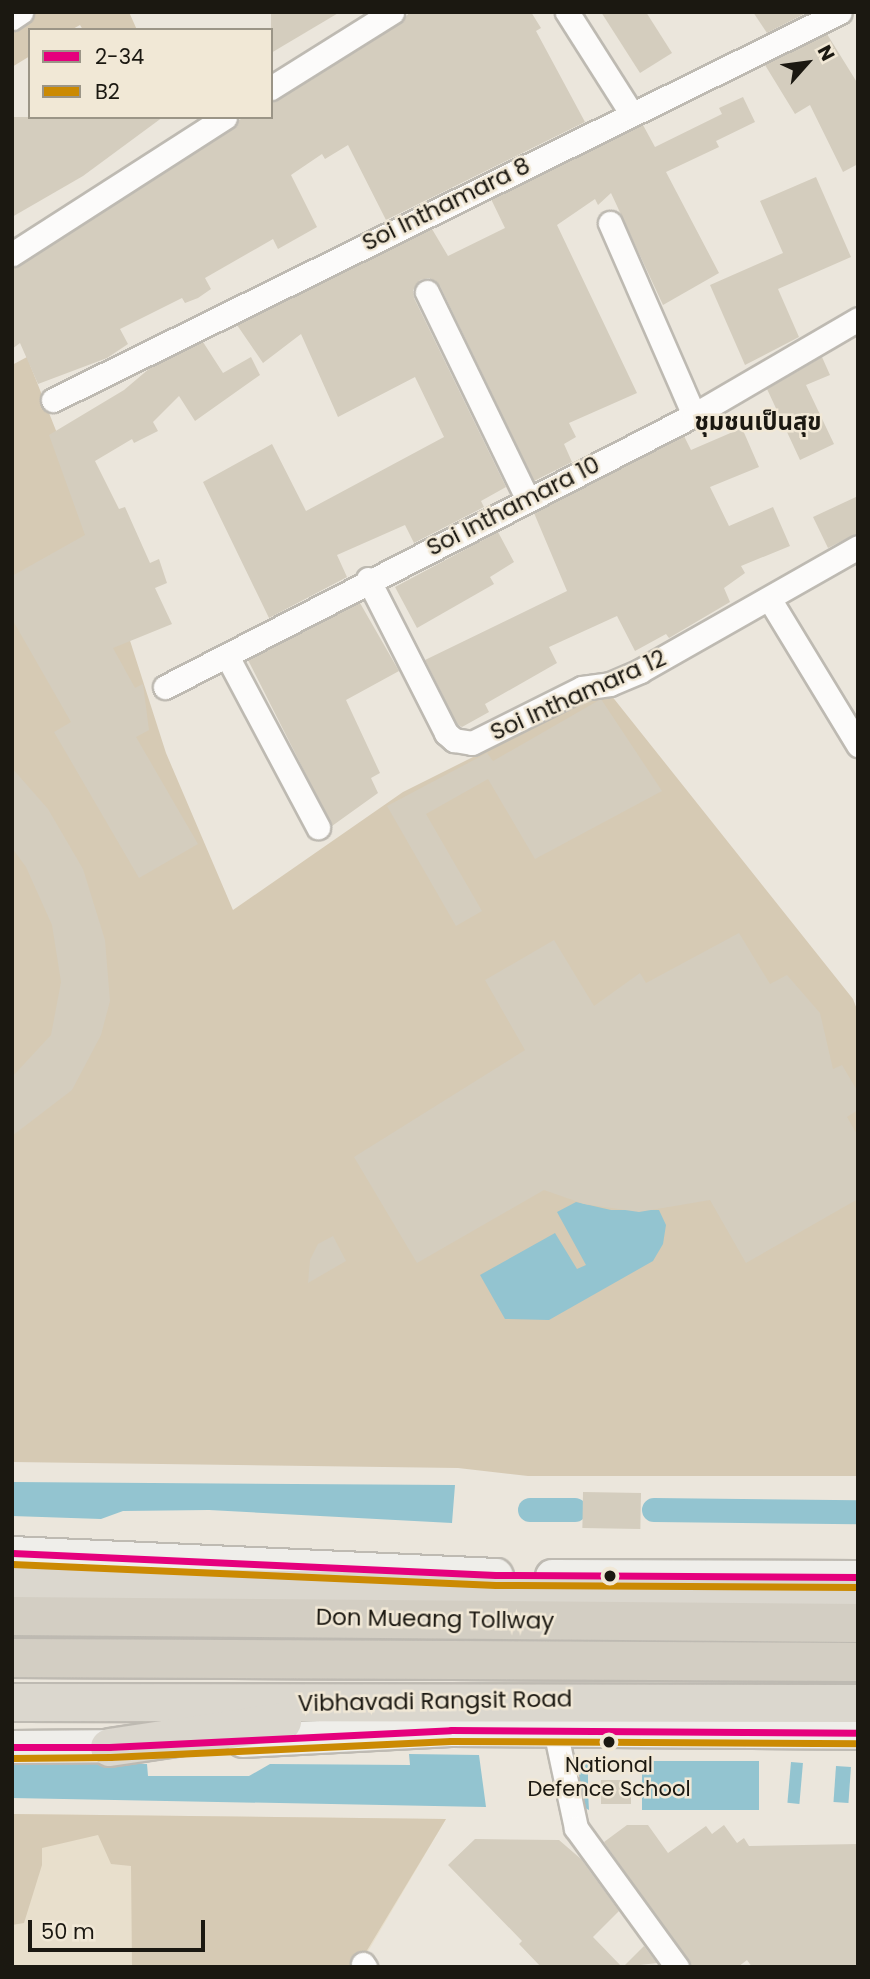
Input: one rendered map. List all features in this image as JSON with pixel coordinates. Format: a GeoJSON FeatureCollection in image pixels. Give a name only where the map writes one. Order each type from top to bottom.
{"type":"FeatureCollection","features":[{"type":"Feature","properties":{"kind":"highway"},"geometry":{"type":"LineString","coordinates":[[12,1584],[858,1599]]}},
{"type":"Feature","properties":{"kind":"highway","name":"Don Mueang Tollway"},"geometry":{"type":"LineString","coordinates":[[12,1616],[858,1623]]}},
{"type":"Feature","properties":{"kind":"highway","name":"Don Mueang Tollway"},"geometry":{"type":"LineString","coordinates":[[12,1658],[858,1662]]}},
{"type":"Feature","properties":{"kind":"highway","name":"Vibhavadi Rangsit Road"},"geometry":{"type":"LineString","coordinates":[[12,1702],[858,1703]]}},
{"type":"Feature","properties":{"kind":"highway"},"geometry":{"type":"LineString","coordinates":[[108,1747],[411,1703]]}},
{"type":"Feature","properties":{"kind":"main road"},"geometry":{"type":"LineString","coordinates":[[12,1552],[496,1575],[858,1577]]}},
{"type":"Feature","properties":{"kind":"main road","name":"Vibhavadi Rangsit Road"},"geometry":{"type":"LineString","coordinates":[[12,1746],[108,1747],[450,1730],[858,1733]]}},
{"type":"Feature","properties":{"kind":"street"},"geometry":{"type":"LineString","coordinates":[[12,18],[21,12]]}},
{"type":"Feature","properties":{"kind":"street"},"geometry":{"type":"LineString","coordinates":[[273,87],[392,12]]}},
{"type":"Feature","properties":{"kind":"street"},"geometry":{"type":"LineString","coordinates":[[567,12],[631,113]]}},
{"type":"Feature","properties":{"kind":"street","name":"Soi Inthamara 8"},"geometry":{"type":"LineString","coordinates":[[53,400],[840,12]]}},
{"type":"Feature","properties":{"kind":"street"},"geometry":{"type":"LineString","coordinates":[[12,254],[222,119]]}},
{"type":"Feature","properties":{"kind":"street"},"geometry":{"type":"LineString","coordinates":[[610,223],[694,415]]}},
{"type":"Feature","properties":{"kind":"street"},"geometry":{"type":"LineString","coordinates":[[427,292],[527,498]]}},
{"type":"Feature","properties":{"kind":"street","name":"Soi Inthamara 10"},"geometry":{"type":"LineString","coordinates":[[165,687],[368,579],[694,415],[858,319]]}},
{"type":"Feature","properties":{"kind":"street","name":"Soi Inthamara 12"},"geometry":{"type":"LineString","coordinates":[[368,579],[446,733],[463,743],[472,743],[582,688],[625,678],[770,600],[858,547]]}},
{"type":"Feature","properties":{"kind":"street"},"geometry":{"type":"LineString","coordinates":[[770,600],[858,744]]}},
{"type":"Feature","properties":{"kind":"street"},"geometry":{"type":"LineString","coordinates":[[227,656],[318,827]]}},
{"type":"Feature","properties":{"kind":"street"},"geometry":{"type":"LineString","coordinates":[[555,1730],[576,1828],[677,1967]]}},
{"type":"Feature","properties":{"kind":"shaded area"},"geometry":{"type":"Polygon","coordinates":[[[12,12],[129,12],[136,28],[82,28],[80,25],[75,28],[28,28],[28,57],[12,67],[12,12]]]}},
{"type":"Feature","properties":{"kind":"shaded area"},"geometry":{"type":"Polygon","coordinates":[[[27,357],[92,522],[166,753],[233,910],[403,792],[607,690],[853,999],[858,1012],[858,1476],[528,1476],[458,1468],[12,1462],[12,365],[27,357]]]}},
{"type":"Feature","properties":{"kind":"shaded area"},"geometry":{"type":"Polygon","coordinates":[[[12,1814],[446,1819],[367,1953],[353,1967],[12,1967],[12,1814]]]}},
{"type":"Feature","properties":{"kind":"shaded area"},"geometry":{"type":"Polygon","coordinates":[[[12,1814],[446,1819],[357,1967],[132,1967],[131,1866],[111,1864],[98,1835],[42,1848],[42,1865],[24,1923],[12,1925],[12,1814]]]}},
{"type":"Feature","properties":{"kind":"water"},"geometry":{"type":"Polygon","coordinates":[[[576,1202],[611,1210],[659,1210],[666,1225],[663,1244],[653,1261],[549,1320],[505,1319],[480,1275],[555,1233],[577,1269],[586,1265],[557,1212],[576,1202]]]}},
{"type":"Feature","properties":{"kind":"water"},"geometry":{"type":"Polygon","coordinates":[[[12,1482],[455,1485],[452,1523],[209,1510],[123,1511],[101,1519],[12,1516],[12,1482]]]}},
{"type":"Feature","properties":{"kind":"water"},"geometry":{"type":"Polygon","coordinates":[[[409,1754],[479,1755],[486,1807],[12,1798],[12,1762],[147,1764],[148,1776],[249,1776],[270,1764],[410,1765],[409,1754]]]}},
{"type":"Feature","properties":{"kind":"water"},"geometry":{"type":"Polygon","coordinates":[[[588,1759],[589,1810],[583,1807],[579,1774],[588,1759]]]}},
{"type":"Feature","properties":{"kind":"water"},"geometry":{"type":"Polygon","coordinates":[[[642,1761],[759,1761],[759,1810],[642,1810],[642,1761]]]}},
{"type":"Feature","properties":{"kind":"water"},"geometry":{"type":"Polygon","coordinates":[[[791,1762],[803,1763],[799,1804],[787,1803],[791,1762]]]}},
{"type":"Feature","properties":{"kind":"water"},"geometry":{"type":"Polygon","coordinates":[[[836,1766],[851,1767],[848,1803],[833,1802],[836,1766]]]}},
{"type":"Feature","properties":{"kind":"building"},"geometry":{"type":"Polygon","coordinates":[[[271,12],[340,12],[273,52],[271,12]]]}},
{"type":"Feature","properties":{"kind":"building"},"geometry":{"type":"Polygon","coordinates":[[[410,12],[531,12],[541,28],[536,31],[585,122],[386,220],[348,145],[325,159],[322,154],[291,175],[317,227],[278,249],[273,239],[205,278],[211,289],[198,298],[185,303],[182,298],[120,329],[128,344],[107,358],[38,384],[20,343],[12,349],[12,268],[241,119],[273,119],[273,101],[399,24],[410,12]]]}},
{"type":"Feature","properties":{"kind":"building"},"geometry":{"type":"Polygon","coordinates":[[[601,12],[646,12],[672,53],[640,73],[601,12]]]}},
{"type":"Feature","properties":{"kind":"building"},"geometry":{"type":"Polygon","coordinates":[[[753,12],[808,12],[767,33],[753,12]]]}},
{"type":"Feature","properties":{"kind":"building"},"geometry":{"type":"Polygon","coordinates":[[[827,34],[858,84],[858,164],[843,172],[810,105],[795,114],[765,65],[827,34]]]}},
{"type":"Feature","properties":{"kind":"building"},"geometry":{"type":"Polygon","coordinates":[[[743,97],[755,122],[716,141],[719,147],[666,172],[719,273],[663,305],[611,193],[598,205],[595,199],[557,225],[637,393],[569,423],[576,437],[564,444],[572,462],[534,481],[440,286],[429,278],[420,280],[413,290],[414,298],[506,487],[481,501],[484,507],[414,543],[405,525],[337,555],[347,577],[269,618],[203,482],[272,444],[306,511],[444,437],[415,377],[338,417],[301,334],[263,363],[237,325],[432,229],[448,256],[505,228],[491,199],[643,125],[655,147],[722,114],[719,108],[743,97]]]}},
{"type":"Feature","properties":{"kind":"building"},"geometry":{"type":"Polygon","coordinates":[[[12,117],[160,119],[83,176],[12,217],[12,117]]]}},
{"type":"Feature","properties":{"kind":"building"},"geometry":{"type":"Polygon","coordinates":[[[816,177],[851,257],[778,289],[799,337],[745,365],[710,285],[783,253],[760,201],[816,177]]]}},
{"type":"Feature","properties":{"kind":"building"},"geometry":{"type":"Polygon","coordinates":[[[203,342],[223,373],[251,357],[260,375],[195,421],[179,396],[153,422],[158,431],[134,443],[132,439],[95,461],[119,509],[125,507],[150,563],[159,559],[167,583],[155,588],[172,624],[113,648],[135,688],[143,684],[149,730],[136,737],[198,844],[139,878],[54,732],[71,722],[12,619],[12,576],[85,535],[49,435],[124,390],[150,368],[203,342]]]}},
{"type":"Feature","properties":{"kind":"building"},"geometry":{"type":"Polygon","coordinates":[[[822,357],[830,375],[806,385],[834,444],[800,460],[767,389],[822,357]]]}},
{"type":"Feature","properties":{"kind":"building"},"geometry":{"type":"Polygon","coordinates":[[[742,428],[759,467],[710,487],[729,526],[773,507],[790,546],[741,566],[745,573],[724,588],[730,602],[669,638],[666,634],[635,651],[617,616],[549,647],[557,663],[485,704],[489,712],[462,727],[457,724],[425,660],[567,591],[534,513],[684,436],[691,450],[742,428]]]}},
{"type":"Feature","properties":{"kind":"building"},"geometry":{"type":"Polygon","coordinates":[[[858,496],[858,533],[828,548],[813,517],[858,496]]]}},
{"type":"Feature","properties":{"kind":"building"},"geometry":{"type":"Polygon","coordinates":[[[498,532],[514,562],[490,577],[494,584],[417,628],[395,587],[498,532]]]}},
{"type":"Feature","properties":{"kind":"building"},"geometry":{"type":"Polygon","coordinates":[[[360,603],[399,671],[346,700],[380,773],[371,778],[378,793],[332,826],[248,660],[360,603]]]}},
{"type":"Feature","properties":{"kind":"building"},"geometry":{"type":"Polygon","coordinates":[[[601,699],[662,791],[535,859],[488,779],[426,814],[482,911],[456,926],[387,806],[487,753],[493,761],[601,699]]]}},
{"type":"Feature","properties":{"kind":"building"},"geometry":{"type":"Polygon","coordinates":[[[12,768],[48,809],[83,869],[105,940],[110,1001],[101,1035],[72,1090],[12,1136],[12,1077],[51,1035],[61,982],[52,925],[26,867],[12,848],[12,768]]]}},
{"type":"Feature","properties":{"kind":"building"},"geometry":{"type":"Polygon","coordinates":[[[739,933],[770,984],[787,975],[820,1013],[833,1069],[842,1065],[858,1092],[858,1110],[847,1117],[858,1136],[858,1199],[746,1263],[710,1200],[639,1212],[584,1204],[544,1190],[417,1263],[354,1157],[525,1050],[485,980],[554,940],[594,1006],[640,973],[646,983],[739,933]]]}},
{"type":"Feature","properties":{"kind":"building"},"geometry":{"type":"Polygon","coordinates":[[[333,1236],[346,1261],[308,1283],[310,1260],[318,1244],[333,1236]]]}},
{"type":"Feature","properties":{"kind":"building"},"geometry":{"type":"Polygon","coordinates":[[[583,1492],[641,1493],[640,1529],[582,1528],[583,1492]]]}},
{"type":"Feature","properties":{"kind":"building"},"geometry":{"type":"Polygon","coordinates":[[[601,1780],[631,1780],[631,1804],[601,1804],[601,1780]]]}},
{"type":"Feature","properties":{"kind":"building"},"geometry":{"type":"Polygon","coordinates":[[[627,1825],[648,1825],[668,1853],[706,1826],[712,1834],[724,1825],[737,1843],[744,1838],[749,1846],[858,1844],[858,1967],[752,1967],[747,1960],[738,1967],[691,1967],[604,1842],[627,1825]]]}},
{"type":"Feature","properties":{"kind":"building"},"geometry":{"type":"Polygon","coordinates":[[[475,1839],[559,1840],[581,1859],[619,1911],[593,1937],[622,1967],[541,1967],[519,1944],[522,1941],[448,1865],[475,1839]]]}},
{"type":"Feature","properties":{"kind":"building"},"geometry":{"type":"Polygon","coordinates":[[[644,1946],[657,1963],[623,1967],[644,1946]]]}},
{"type":"Feature","properties":{"kind":"waterway"},"geometry":{"type":"LineString","coordinates":[[530,1510],[575,1510]]}},
{"type":"Feature","properties":{"kind":"waterway"},"geometry":{"type":"LineString","coordinates":[[654,1510],[858,1512]]}},
{"type":"Feature","properties":{"kind":"transit line","name":"2-34"},"geometry":{"type":"LineString","coordinates":[[12,1553],[496,1575],[858,1577]]}},
{"type":"Feature","properties":{"kind":"transit line","name":"B2"},"geometry":{"type":"LineString","coordinates":[[12,1564],[496,1585],[858,1587]]}},
{"type":"Feature","properties":{"kind":"transit line","name":"2-34"},"geometry":{"type":"LineString","coordinates":[[12,1747],[109,1747],[451,1730],[858,1733]]}},
{"type":"Feature","properties":{"kind":"transit line","name":"B2"},"geometry":{"type":"LineString","coordinates":[[12,1758],[110,1757],[451,1741],[858,1743]]}},
{"type":"Feature","properties":{"kind":"place","name":"National Defence School"},"geometry":{"type":"Point","coordinates":[609,1742]}},
{"type":"Feature","properties":{"kind":"district","name":"ชุมชนเป็นสุข"},"geometry":{"type":"Point","coordinates":[758,422]}}]}
